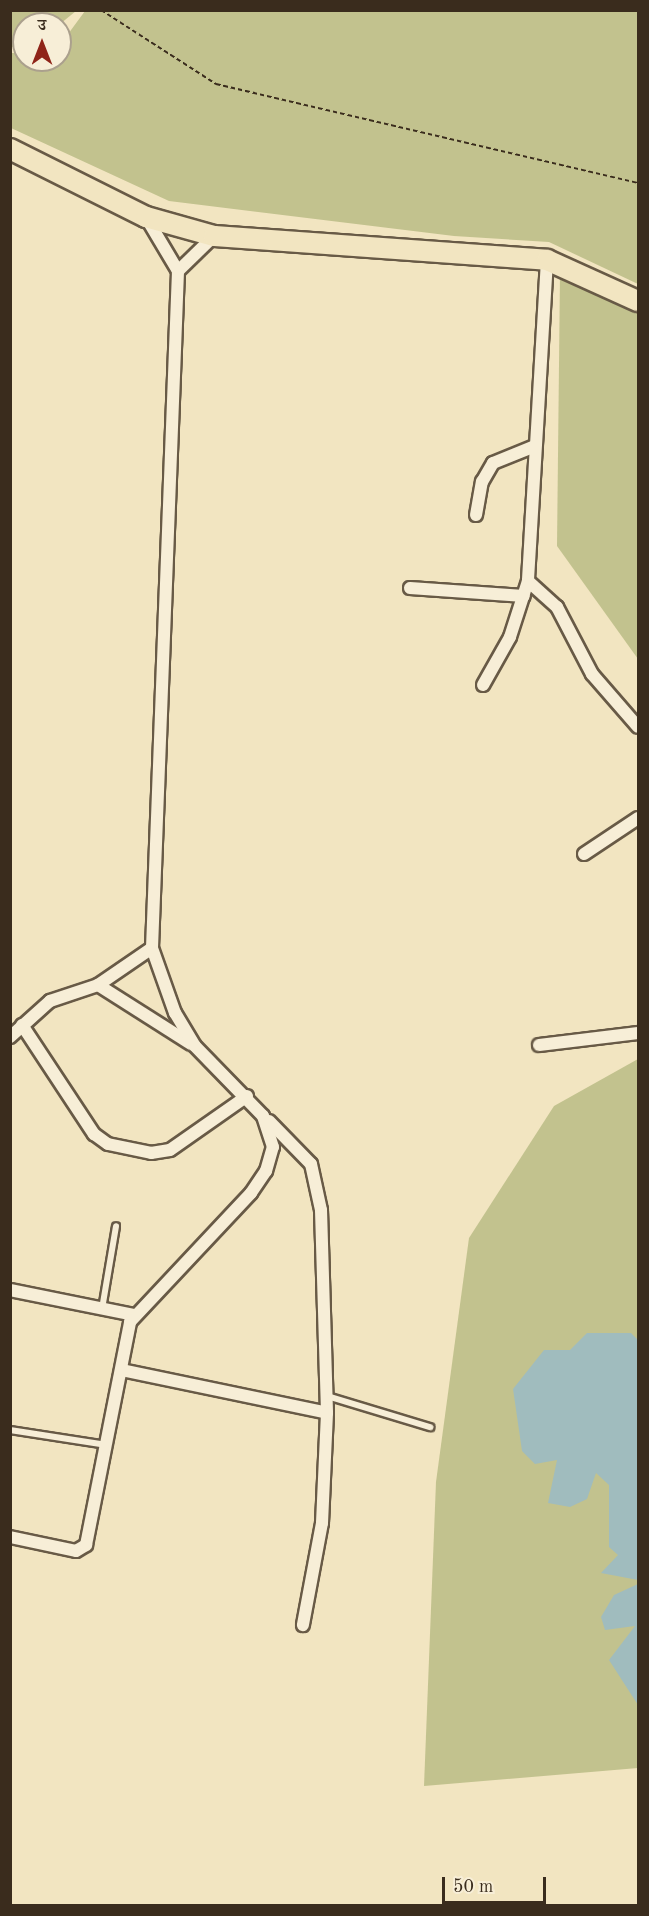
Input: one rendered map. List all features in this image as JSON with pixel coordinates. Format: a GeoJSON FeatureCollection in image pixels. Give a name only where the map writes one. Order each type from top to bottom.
{"type":"FeatureCollection","features":[{"type":"Feature","properties":{"kind":"main road"},"geometry":{"type":"LineString","coordinates":[[10,149],[146,217],[214,236],[548,260],[639,301]]}},
{"type":"Feature","properties":{"kind":"street"},"geometry":{"type":"LineString","coordinates":[[146,217],[178,271],[152,948],[170,1004],[195,1046]]}},
{"type":"Feature","properties":{"kind":"street"},"geometry":{"type":"LineString","coordinates":[[178,271],[214,236]]}},
{"type":"Feature","properties":{"kind":"street"},"geometry":{"type":"LineString","coordinates":[[483,685],[510,637],[528,581],[548,260]]}},
{"type":"Feature","properties":{"kind":"street"},"geometry":{"type":"LineString","coordinates":[[476,515],[487,471],[501,458],[535,446]]}},
{"type":"Feature","properties":{"kind":"street"},"geometry":{"type":"LineString","coordinates":[[528,581],[557,607],[592,674],[639,727]]}},
{"type":"Feature","properties":{"kind":"street"},"geometry":{"type":"LineString","coordinates":[[410,588],[524,596]]}},
{"type":"Feature","properties":{"kind":"street"},"geometry":{"type":"LineString","coordinates":[[584,854],[639,818]]}},
{"type":"Feature","properties":{"kind":"street"},"geometry":{"type":"LineString","coordinates":[[10,1036],[56,997],[98,985],[152,948]]}},
{"type":"Feature","properties":{"kind":"street"},"geometry":{"type":"LineString","coordinates":[[98,985],[195,1046],[247,1096],[263,1116],[302,1152],[315,1175],[327,1413],[322,1523],[303,1625]]}},
{"type":"Feature","properties":{"kind":"street"},"geometry":{"type":"LineString","coordinates":[[22,1025],[94,1134],[108,1144],[152,1153],[170,1150],[247,1096]]}},
{"type":"Feature","properties":{"kind":"street"},"geometry":{"type":"LineString","coordinates":[[539,1046],[639,1034]]}},
{"type":"Feature","properties":{"kind":"street"},"geometry":{"type":"LineString","coordinates":[[10,1537],[82,1550],[134,1315],[260,1182],[273,1147],[263,1116]]}},
{"type":"Feature","properties":{"kind":"street"},"geometry":{"type":"LineString","coordinates":[[10,1290],[134,1315]]}},
{"type":"Feature","properties":{"kind":"street"},"geometry":{"type":"LineString","coordinates":[[122,1370],[327,1413]]}},
{"type":"Feature","properties":{"kind":"lane"},"geometry":{"type":"LineString","coordinates":[[102,1308],[116,1226]]}},
{"type":"Feature","properties":{"kind":"lane"},"geometry":{"type":"LineString","coordinates":[[327,1395],[430,1427]]}},
{"type":"Feature","properties":{"kind":"lane"},"geometry":{"type":"LineString","coordinates":[[10,1430],[107,1445]]}},
{"type":"Feature","properties":{"kind":"path"},"geometry":{"type":"LineString","coordinates":[[101,10],[216,84],[639,183]]}},
{"type":"Feature","properties":{"kind":"green space"},"geometry":{"type":"Polygon","coordinates":[[[11,10],[76,11],[72,14],[72,12],[12,12],[11,47],[11,10]]]}},
{"type":"Feature","properties":{"kind":"green space"},"geometry":{"type":"Polygon","coordinates":[[[85,11],[638,11],[638,284],[549,242],[454,236],[169,201],[11,128],[11,53],[12,72],[72,72],[72,29],[85,11]]]}},
{"type":"Feature","properties":{"kind":"green space"},"geometry":{"type":"Polygon","coordinates":[[[560,274],[638,311],[638,659],[557,546],[560,274]]]}},
{"type":"Feature","properties":{"kind":"green space"},"geometry":{"type":"Polygon","coordinates":[[[638,1059],[638,1768],[424,1786],[436,1482],[469,1238],[554,1106],[638,1059]]]}},
{"type":"Feature","properties":{"kind":"water"},"geometry":{"type":"Polygon","coordinates":[[[587,1333],[631,1333],[638,1340],[638,1580],[601,1573],[618,1555],[609,1547],[609,1485],[596,1473],[587,1499],[570,1507],[548,1503],[557,1460],[535,1464],[522,1451],[513,1389],[544,1350],[570,1350],[587,1333]]]}},
{"type":"Feature","properties":{"kind":"water"},"geometry":{"type":"Polygon","coordinates":[[[638,1584],[638,1705],[609,1660],[635,1626],[605,1630],[601,1617],[614,1595],[638,1584]]]}}]}
